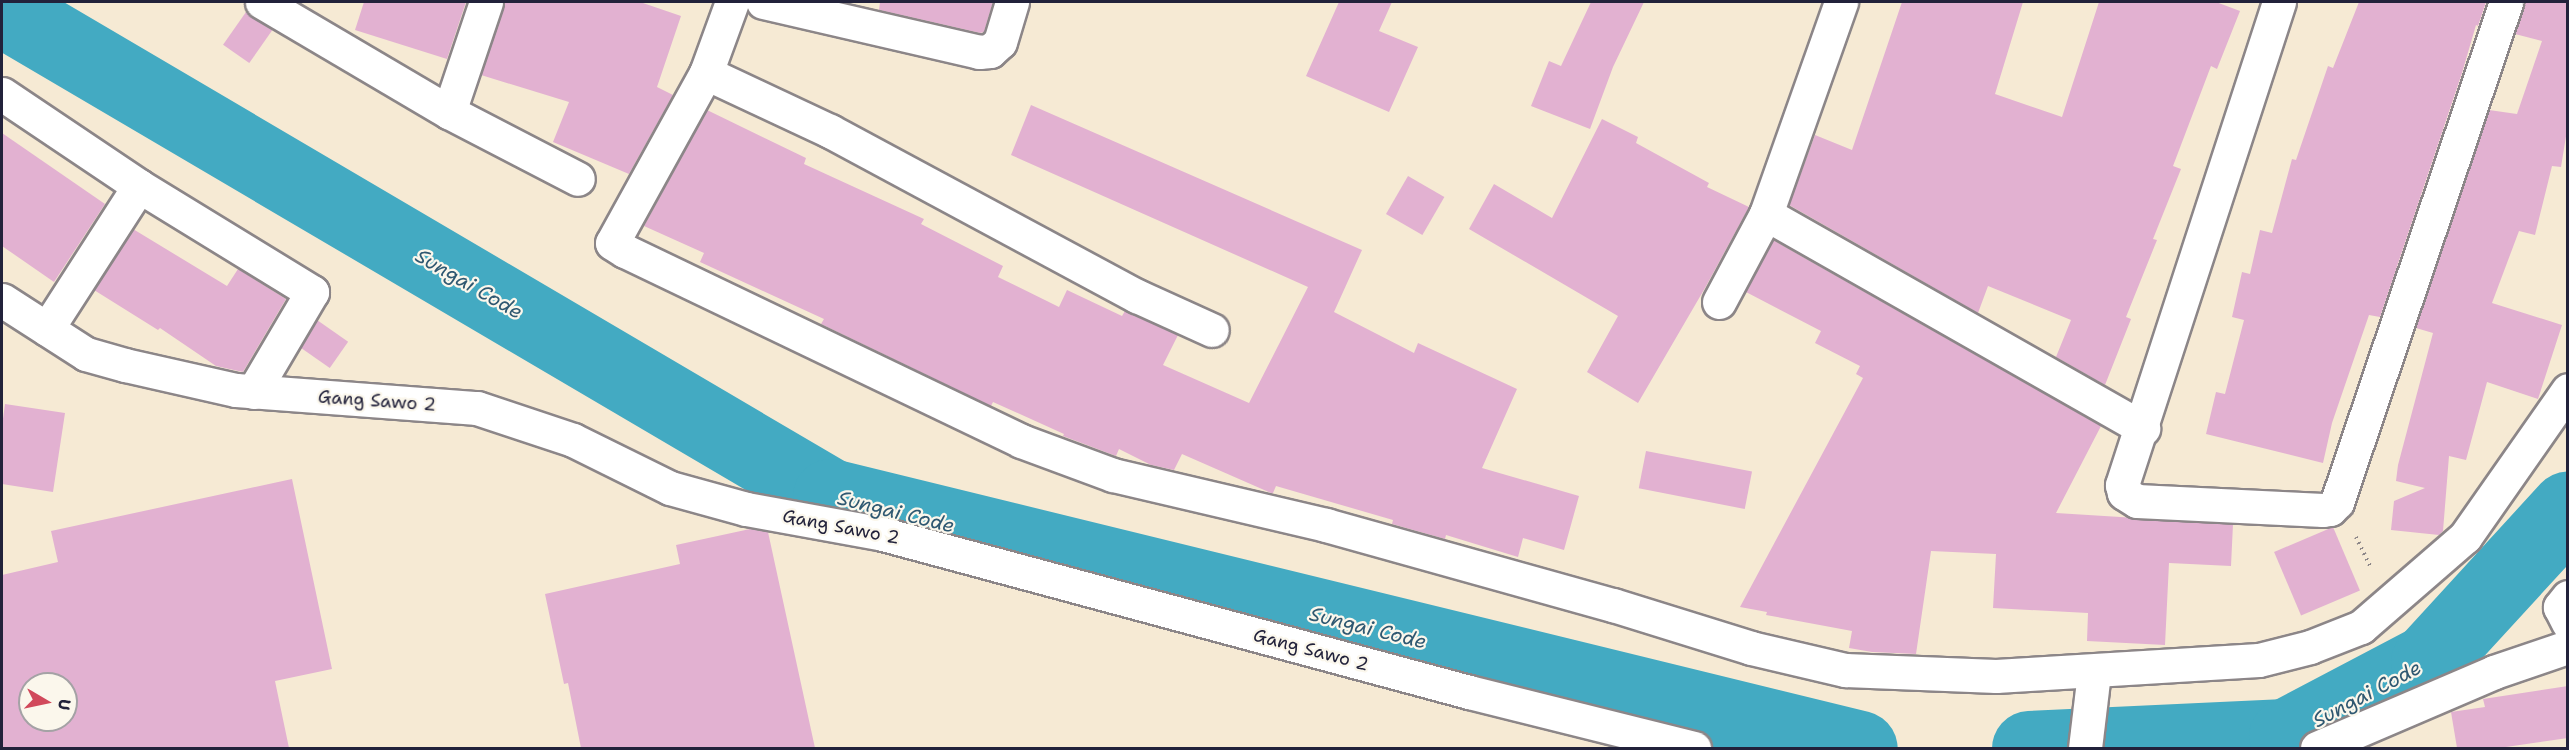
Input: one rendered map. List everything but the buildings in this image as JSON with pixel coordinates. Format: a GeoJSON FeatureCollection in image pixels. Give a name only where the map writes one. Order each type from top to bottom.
{"type":"FeatureCollection","features":[{"type":"Feature","properties":{"kind":"street"},"geometry":{"type":"LineString","coordinates":[[262,2],[449,112],[578,179]]}},
{"type":"Feature","properties":{"kind":"street"},"geometry":{"type":"LineString","coordinates":[[449,112],[486,2]]}},
{"type":"Feature","properties":{"kind":"street"},"geometry":{"type":"LineString","coordinates":[[732,2],[706,73],[612,243],[1021,441],[1113,475],[1326,525],[1613,605],[1751,648],[1845,670],[1996,675],[2092,683],[2259,660],[2310,647],[2361,627],[2465,537],[2568,390]]}},
{"type":"Feature","properties":{"kind":"street"},"geometry":{"type":"LineString","coordinates":[[764,2],[979,52],[990,51],[999,42],[1012,2]]}},
{"type":"Feature","properties":{"kind":"street"},"geometry":{"type":"LineString","coordinates":[[1719,302],[1766,213],[1841,2]]}},
{"type":"Feature","properties":{"kind":"street"},"geometry":{"type":"LineString","coordinates":[[2279,2],[2143,428],[2122,485],[2124,493],[2137,501],[2323,510],[2330,509],[2337,501],[2506,2]]}},
{"type":"Feature","properties":{"kind":"street"},"geometry":{"type":"LineString","coordinates":[[706,73],[830,131],[1137,296],[1212,330]]}},
{"type":"Feature","properties":{"kind":"street"},"geometry":{"type":"LineString","coordinates":[[2,94],[139,186],[312,292],[253,392]]}},
{"type":"Feature","properties":{"kind":"street"},"geometry":{"type":"LineString","coordinates":[[47,328],[139,186]]}},
{"type":"Feature","properties":{"kind":"street"},"geometry":{"type":"LineString","coordinates":[[1766,213],[2143,428]]}},
{"type":"Feature","properties":{"kind":"street","name":"Gang Sawo 2"},"geometry":{"type":"LineString","coordinates":[[2,300],[86,354],[96,357],[172,377],[253,392],[477,408],[573,440],[670,488],[746,509],[883,534],[1368,665],[1694,748]]}},
{"type":"Feature","properties":{"kind":"street"},"geometry":{"type":"LineString","coordinates":[[2568,597],[2560,607],[2568,624]]}},
{"type":"Feature","properties":{"kind":"street"},"geometry":{"type":"LineString","coordinates":[[2317,748],[2494,672],[2568,647]]}},
{"type":"Feature","properties":{"kind":"street"},"geometry":{"type":"LineString","coordinates":[[2085,748],[2092,683]]}},
{"type":"Feature","properties":{"kind":"path"},"geometry":{"type":"LineString","coordinates":[[2337,501],[2389,603]]}},
{"type":"Feature","properties":{"kind":"waterway","name":"Sungai Code"},"geometry":{"type":"LineString","coordinates":[[2,9],[830,496],[1860,748]]}},
{"type":"Feature","properties":{"kind":"waterway","name":"Sungai Code"},"geometry":{"type":"LineString","coordinates":[[2029,748],[2286,736],[2428,661],[2568,508]]}}]}
